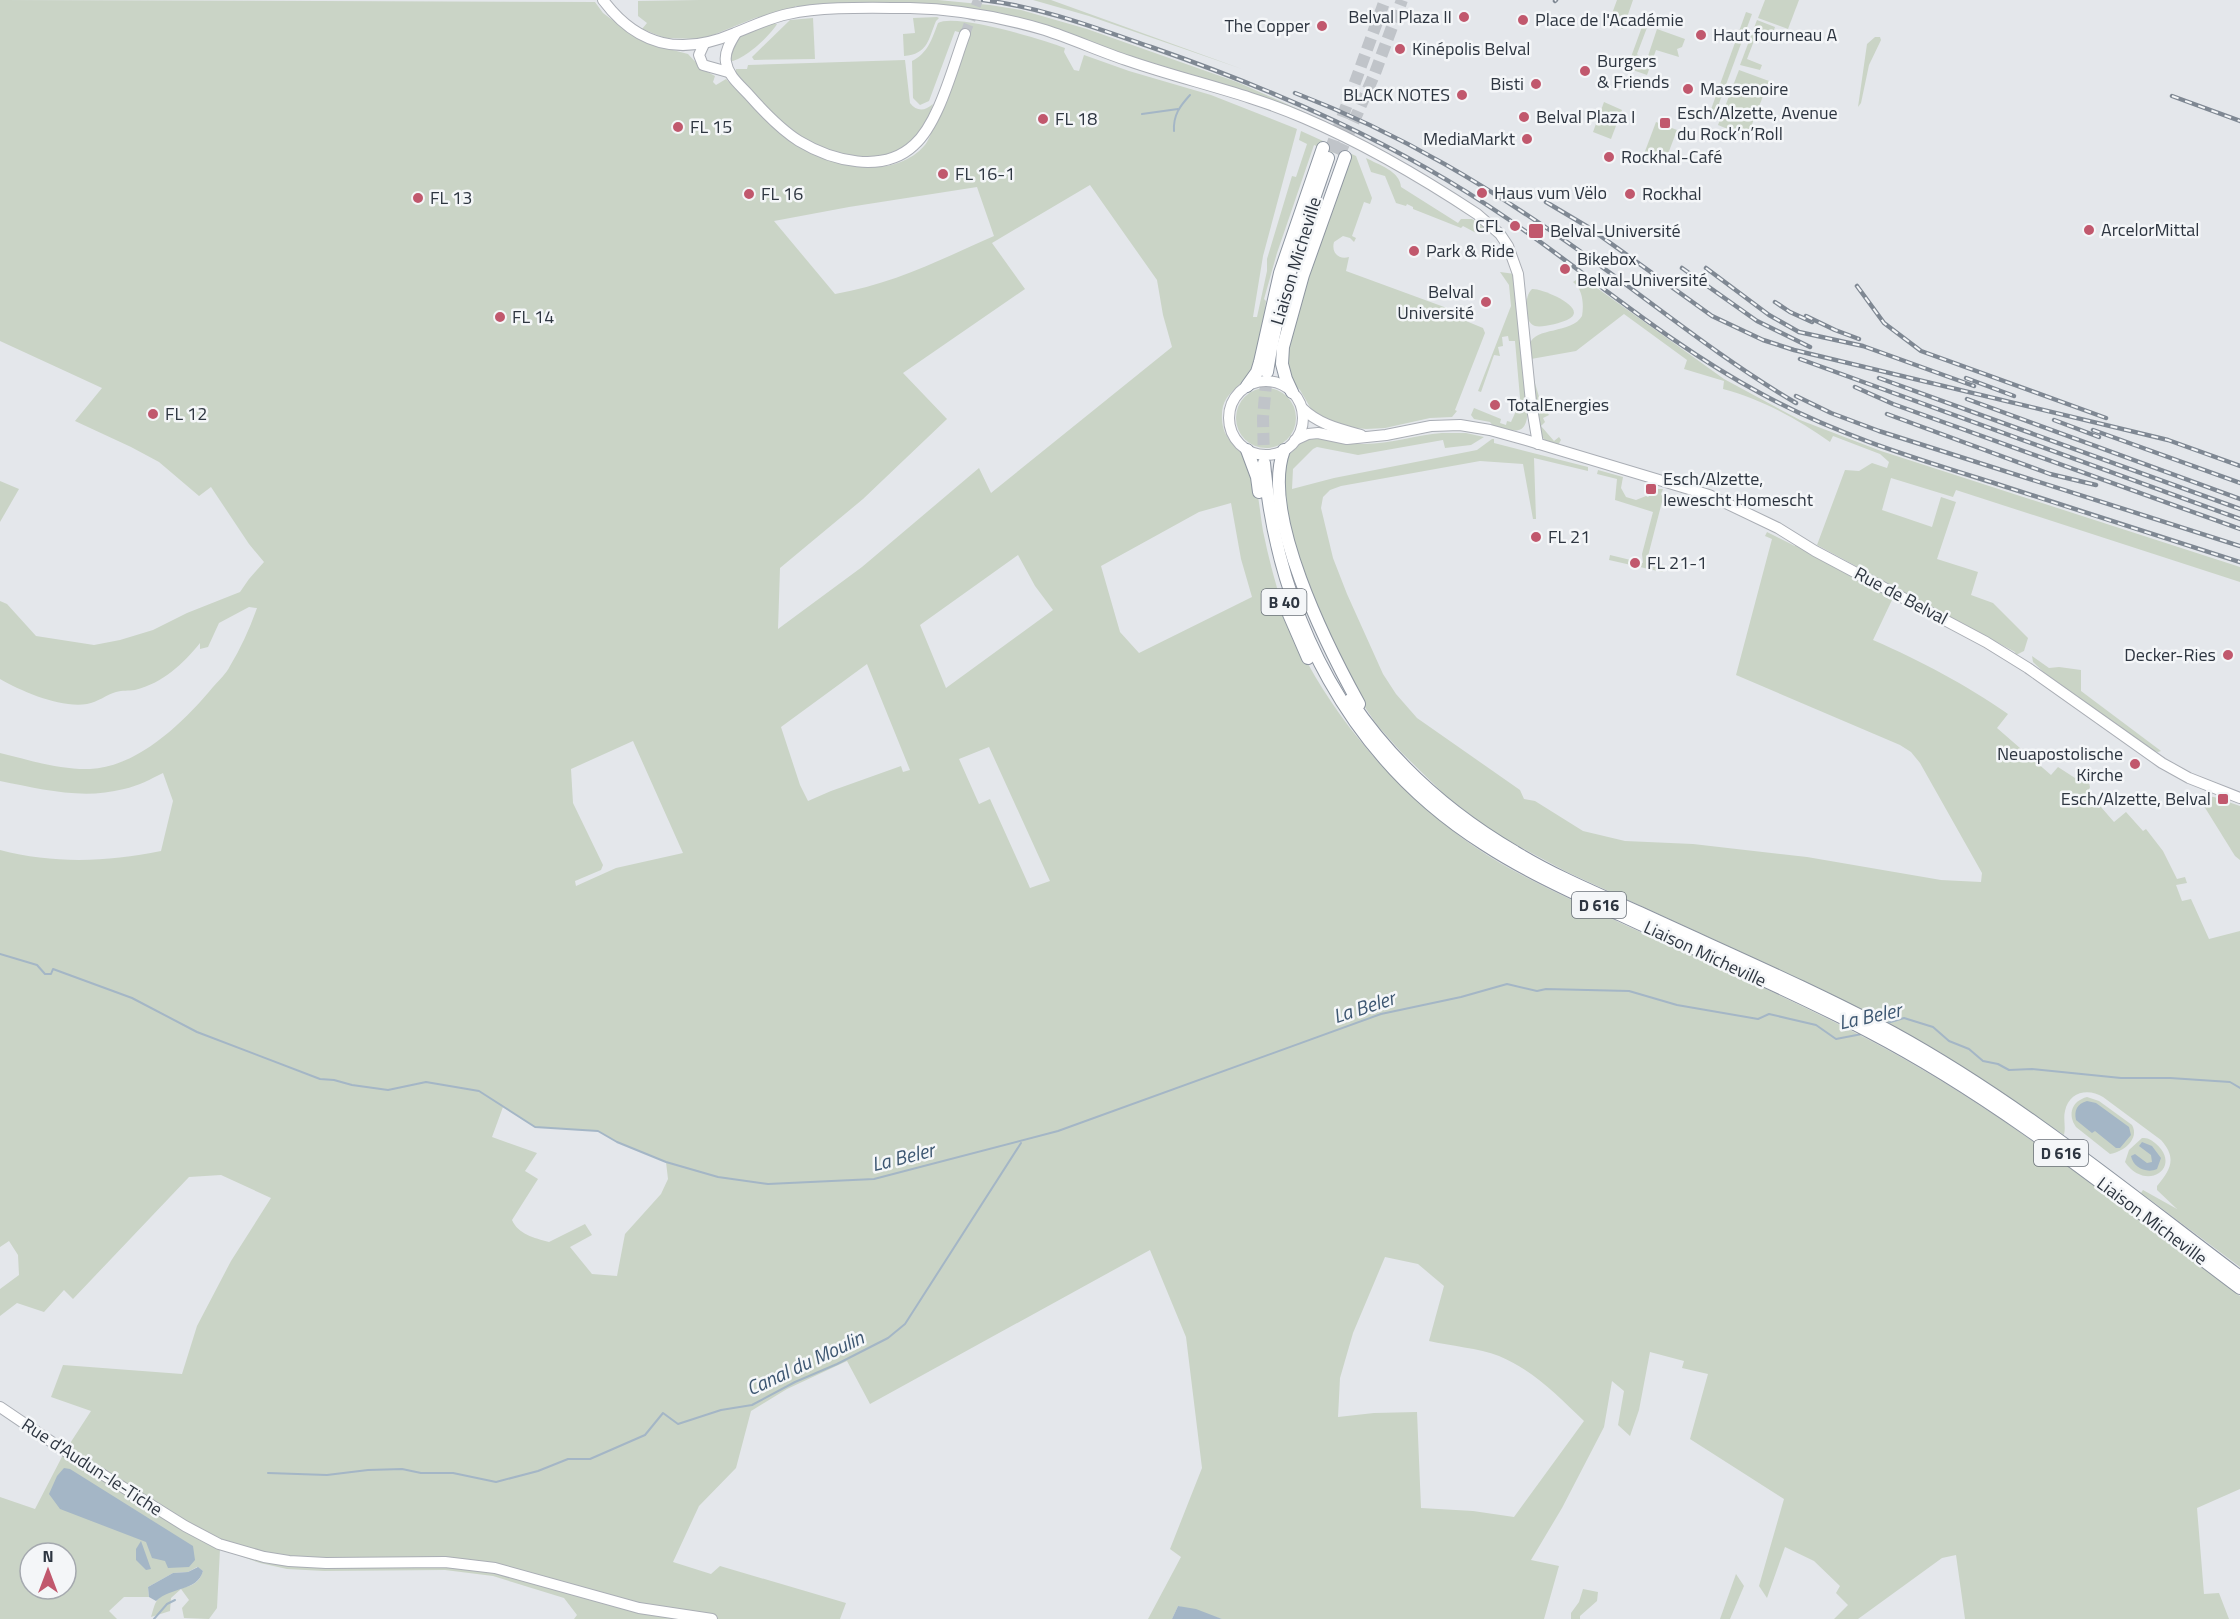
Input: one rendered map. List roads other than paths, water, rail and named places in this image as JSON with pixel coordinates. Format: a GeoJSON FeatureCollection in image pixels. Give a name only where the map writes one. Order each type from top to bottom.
{"type":"FeatureCollection","features":[{"type":"Feature","properties":{"kind":"highway","name":"Liaison Micheville"},"geometry":{"type":"LineString","coordinates":[[1270,372],[1279,309],[1289,273],[1334,153]]}},
{"type":"Feature","properties":{"kind":"highway"},"geometry":{"type":"LineString","coordinates":[[1247,386],[1257,372],[1280,273],[1334,153]]}},
{"type":"Feature","properties":{"kind":"highway"},"geometry":{"type":"LineString","coordinates":[[1292,392],[1282,364],[1283,348],[1334,153]]}},
{"type":"Feature","properties":{"kind":"highway","name":"B 40"},"geometry":{"type":"LineString","coordinates":[[1247,450],[1257,477],[1262,516],[1275,571],[1295,630],[1308,660],[1324,686],[1343,712],[1369,732]]}},
{"type":"Feature","properties":{"kind":"highway","name":"B 40"},"geometry":{"type":"LineString","coordinates":[[1284,450],[1278,473],[1280,495],[1286,531],[1298,573],[1331,652],[1369,732]]}},
{"type":"Feature","properties":{"kind":"highway","name":"Liaison Micheville"},"geometry":{"type":"LineString","coordinates":[[1267,463],[1274,533],[1296,611],[1317,659],[1396,772],[1450,821],[1513,862],[1559,886],[1873,1028],[1965,1075],[2040,1126],[2240,1277]]}},
{"type":"Feature","properties":{"kind":"highway","name":"Liaison Micheville"},"geometry":{"type":"LineString","coordinates":[[1873,1028],[2048,1143],[2240,1288]]}},
{"type":"Feature","properties":{"kind":"main road"},"geometry":{"type":"LineString","coordinates":[[603,0],[619,19],[638,34],[656,42],[684,47],[699,55],[706,67],[728,72],[763,111],[806,145],[849,160],[885,161],[899,156],[914,146],[924,135],[934,116],[965,34]]}},
{"type":"Feature","properties":{"kind":"main road"},"geometry":{"type":"LineString","coordinates":[[684,47],[709,43],[768,19],[796,13],[912,8],[969,13],[1005,19],[1046,31],[1143,66],[1221,88],[1312,121],[1377,152],[1426,181],[1489,222],[1500,234],[1511,252],[1518,274],[1531,402],[1538,444]]}},
{"type":"Feature","properties":{"kind":"main road"},"geometry":{"type":"LineString","coordinates":[[717,68],[736,33]]}},
{"type":"Feature","properties":{"kind":"main road"},"geometry":{"type":"LineString","coordinates":[[699,55],[709,43]]}},
{"type":"Feature","properties":{"kind":"main road"},"geometry":{"type":"LineString","coordinates":[[709,43],[722,46],[728,72]]}},
{"type":"Feature","properties":{"kind":"main road"},"geometry":{"type":"LineString","coordinates":[[1266,381],[1284,386],[1292,392],[1302,408],[1312,418],[1336,429],[1370,437],[1347,439],[1318,433],[1308,434],[1295,440],[1284,450],[1266,454],[1247,450],[1234,436],[1229,418],[1234,399],[1247,386],[1266,381]]}},
{"type":"Feature","properties":{"kind":"main road"},"geometry":{"type":"LineString","coordinates":[[1526,440],[1531,402]]}},
{"type":"Feature","properties":{"kind":"main road"},"geometry":{"type":"LineString","coordinates":[[1295,440],[1302,425],[1302,408]]}},
{"type":"Feature","properties":{"kind":"main road","name":"Rue de Belval"},"geometry":{"type":"LineString","coordinates":[[1370,437],[1423,427],[1460,425],[1508,435],[1678,484],[1746,511],[2012,657],[2162,763],[2189,778],[2240,798]]}},
{"type":"Feature","properties":{"kind":"main road"},"geometry":{"type":"LineString","coordinates":[[1508,435],[1520,434],[1528,426]]}},
{"type":"Feature","properties":{"kind":"main road","name":"Rue d'Audun-le-Tiche"},"geometry":{"type":"LineString","coordinates":[[0,1407],[65,1451],[185,1526],[219,1544],[264,1557],[326,1563],[445,1562],[495,1568],[630,1605],[712,1619]]}},
{"type":"Feature","properties":{"kind":"water"},"geometry":{"type":"Polygon","coordinates":[[[2087,1101],[2096,1103],[2129,1127],[2131,1135],[2120,1148],[2116,1148],[2095,1131],[2092,1133],[2076,1120],[2077,1108],[2087,1101]]]}},
{"type":"Feature","properties":{"kind":"water"},"geometry":{"type":"Polygon","coordinates":[[[2142,1142],[2152,1146],[2161,1158],[2157,1169],[2144,1170],[2132,1160],[2131,1156],[2135,1154],[2147,1163],[2152,1162],[2151,1155],[2139,1146],[2142,1142]]]}},
{"type":"Feature","properties":{"kind":"water"},"geometry":{"type":"Polygon","coordinates":[[[64,1468],[70,1469],[193,1546],[195,1560],[189,1567],[168,1568],[165,1561],[152,1558],[146,1542],[60,1509],[49,1494],[57,1476],[64,1468]]]}},
{"type":"Feature","properties":{"kind":"water"},"geometry":{"type":"Polygon","coordinates":[[[141,1541],[151,1569],[146,1570],[136,1560],[136,1549],[141,1541]]]}},
{"type":"Feature","properties":{"kind":"water"},"geometry":{"type":"Polygon","coordinates":[[[198,1567],[203,1571],[200,1578],[190,1586],[162,1596],[156,1601],[149,1597],[148,1587],[173,1573],[188,1572],[198,1567]]]}},
{"type":"Feature","properties":{"kind":"water"},"geometry":{"type":"Polygon","coordinates":[[[1178,1606],[1196,1609],[1222,1619],[1172,1619],[1178,1606]]]}},
{"type":"Feature","properties":{"kind":"waterway"},"geometry":{"type":"LineString","coordinates":[[1174,131],[1178,111],[1190,95]]}},
{"type":"Feature","properties":{"kind":"waterway"},"geometry":{"type":"LineString","coordinates":[[1142,114],[1178,109]]}},
{"type":"Feature","properties":{"kind":"waterway","name":"La Beler"},"geometry":{"type":"LineString","coordinates":[[0,954],[37,965],[45,974],[51,974],[53,969],[132,998],[197,1032],[320,1079],[388,1090],[426,1082],[479,1091],[535,1127],[598,1131],[617,1142],[666,1162],[718,1177],[768,1184],[874,1179],[1058,1131],[1381,1014],[1461,997],[1507,984],[1537,991],[1546,989],[1629,991],[1677,1005],[1758,1019],[1769,1014],[1816,1025],[1836,1039],[1862,1034]]}},
{"type":"Feature","properties":{"kind":"waterway","name":"La Beler"},"geometry":{"type":"LineString","coordinates":[[1884,1024],[1904,1018],[1933,1027],[1949,1041],[1969,1049],[1983,1061],[1998,1064],[2009,1070],[2032,1069],[2121,1078],[2230,1082],[2240,1088]]}},
{"type":"Feature","properties":{"kind":"waterway","name":"Canal du Moulin"},"geometry":{"type":"LineString","coordinates":[[268,1473],[327,1475],[402,1469],[421,1473],[453,1473],[496,1482],[538,1471],[568,1459],[590,1459],[645,1435],[663,1413],[678,1424],[721,1410],[752,1405],[888,1338],[905,1324],[1021,1143]]}},
{"type":"Feature","properties":{"kind":"waterway"},"geometry":{"type":"LineString","coordinates":[[154,1619],[167,1604],[175,1600]]}},
{"type":"Feature","properties":{"kind":"tunnel"},"geometry":{"type":"LineString","coordinates":[[965,34],[978,0]]}},
{"type":"Feature","properties":{"kind":"tunnel"},"geometry":{"type":"LineString","coordinates":[[1330,151],[1385,0]]}},
{"type":"Feature","properties":{"kind":"tunnel"},"geometry":{"type":"LineString","coordinates":[[1339,155],[1375,73],[1402,0]]}},
{"type":"Feature","properties":{"kind":"tunnel"},"geometry":{"type":"LineString","coordinates":[[1264,463],[1263,418],[1267,372]]}},
{"type":"Feature","properties":{"kind":"railway"},"geometry":{"type":"LineString","coordinates":[[983,0],[1005,3],[1068,19],[1198,64],[1290,101],[1379,143],[1423,166],[1508,219],[1694,354],[1760,393],[1817,421],[1904,454],[2240,562]]}},
{"type":"Feature","properties":{"kind":"railway"},"geometry":{"type":"LineString","coordinates":[[1295,93],[1372,126],[1480,185],[1584,254],[1741,368],[1796,403]]}},
{"type":"Feature","properties":{"kind":"railway"},"geometry":{"type":"LineString","coordinates":[[2172,96],[2240,121]]}},
{"type":"Feature","properties":{"kind":"railway"},"geometry":{"type":"LineString","coordinates":[[1546,202],[1588,227],[1712,316],[1763,340],[1794,350],[2168,440],[2240,466]]}},
{"type":"Feature","properties":{"kind":"railway"},"geometry":{"type":"LineString","coordinates":[[1682,268],[1757,321],[1810,347]]}},
{"type":"Feature","properties":{"kind":"railway"},"geometry":{"type":"LineString","coordinates":[[1706,268],[1769,315],[1799,332],[1863,346],[1974,386]]}},
{"type":"Feature","properties":{"kind":"railway"},"geometry":{"type":"LineString","coordinates":[[1857,286],[1884,323],[1921,351],[2106,418]]}},
{"type":"Feature","properties":{"kind":"railway"},"geometry":{"type":"LineString","coordinates":[[1775,302],[1812,322]]}},
{"type":"Feature","properties":{"kind":"railway"},"geometry":{"type":"LineString","coordinates":[[1806,316],[1859,339]]}},
{"type":"Feature","properties":{"kind":"railway"},"geometry":{"type":"LineString","coordinates":[[1800,359],[2240,519]]}},
{"type":"Feature","properties":{"kind":"railway"},"geometry":{"type":"LineString","coordinates":[[1879,378],[2240,509]]}},
{"type":"Feature","properties":{"kind":"railway"},"geometry":{"type":"LineString","coordinates":[[1966,378],[2014,396]]}},
{"type":"Feature","properties":{"kind":"railway"},"geometry":{"type":"LineString","coordinates":[[1855,387],[1893,404],[2240,529]]}},
{"type":"Feature","properties":{"kind":"railway"},"geometry":{"type":"LineString","coordinates":[[1796,396],[1831,413],[1879,431],[2240,546]]}},
{"type":"Feature","properties":{"kind":"railway"},"geometry":{"type":"LineString","coordinates":[[1967,399],[2240,499]]}},
{"type":"Feature","properties":{"kind":"railway"},"geometry":{"type":"LineString","coordinates":[[1887,414],[2050,474],[2096,485]]}},
{"type":"Feature","properties":{"kind":"railway"},"geometry":{"type":"LineString","coordinates":[[2054,420],[2099,437]]}},
{"type":"Feature","properties":{"kind":"railway"},"geometry":{"type":"LineString","coordinates":[[2093,430],[2240,483]]}},
{"type":"Feature","properties":{"kind":"place","name":"Belval Plaza II"},"geometry":{"type":"Point","coordinates":[1464,17]}},
{"type":"Feature","properties":{"kind":"place","name":"Place de l'Académie"},"geometry":{"type":"Point","coordinates":[1523,20]}},
{"type":"Feature","properties":{"kind":"place","name":"The Copper"},"geometry":{"type":"Point","coordinates":[1322,26]}},
{"type":"Feature","properties":{"kind":"place","name":"Haut fourneau A"},"geometry":{"type":"Point","coordinates":[1701,35]}},
{"type":"Feature","properties":{"kind":"place","name":"Kinépolis Belval"},"geometry":{"type":"Point","coordinates":[1400,49]}},
{"type":"Feature","properties":{"kind":"place","name":"Burgers & Friends"},"geometry":{"type":"Point","coordinates":[1585,71]}},
{"type":"Feature","properties":{"kind":"place","name":"Bisti"},"geometry":{"type":"Point","coordinates":[1536,84]}},
{"type":"Feature","properties":{"kind":"place","name":"Massenoire"},"geometry":{"type":"Point","coordinates":[1688,89]}},
{"type":"Feature","properties":{"kind":"place","name":"BLACK NOTES"},"geometry":{"type":"Point","coordinates":[1462,95]}},
{"type":"Feature","properties":{"kind":"place","name":"Belval Plaza I"},"geometry":{"type":"Point","coordinates":[1524,117]}},
{"type":"Feature","properties":{"kind":"place","name":"FL 18"},"geometry":{"type":"Point","coordinates":[1043,119]}},
{"type":"Feature","properties":{"kind":"place","name":"Esch/Alzette, Avenue du Rock’n’Roll"},"geometry":{"type":"Point","coordinates":[1665,123]}},
{"type":"Feature","properties":{"kind":"place","name":"FL 15"},"geometry":{"type":"Point","coordinates":[678,127]}},
{"type":"Feature","properties":{"kind":"place","name":"MediaMarkt"},"geometry":{"type":"Point","coordinates":[1527,139]}},
{"type":"Feature","properties":{"kind":"place","name":"Rockhal-Café"},"geometry":{"type":"Point","coordinates":[1609,157]}},
{"type":"Feature","properties":{"kind":"place","name":"FL 16-1"},"geometry":{"type":"Point","coordinates":[943,174]}},
{"type":"Feature","properties":{"kind":"place","name":"Haus vum Vëlo"},"geometry":{"type":"Point","coordinates":[1482,193]}},
{"type":"Feature","properties":{"kind":"place","name":"FL 16"},"geometry":{"type":"Point","coordinates":[749,194]}},
{"type":"Feature","properties":{"kind":"place","name":"Rockhal"},"geometry":{"type":"Point","coordinates":[1630,194]}},
{"type":"Feature","properties":{"kind":"place","name":"FL 13"},"geometry":{"type":"Point","coordinates":[418,198]}},
{"type":"Feature","properties":{"kind":"place","name":"CFL"},"geometry":{"type":"Point","coordinates":[1515,226]}},
{"type":"Feature","properties":{"kind":"place","name":"ArcelorMittal"},"geometry":{"type":"Point","coordinates":[2089,230]}},
{"type":"Feature","properties":{"kind":"place","name":"Belval-Université"},"geometry":{"type":"Point","coordinates":[1536,231]}},
{"type":"Feature","properties":{"kind":"place","name":"Park & Ride"},"geometry":{"type":"Point","coordinates":[1414,251]}},
{"type":"Feature","properties":{"kind":"place","name":"Bikebox Belval-Université"},"geometry":{"type":"Point","coordinates":[1565,269]}},
{"type":"Feature","properties":{"kind":"place","name":"Belval Université"},"geometry":{"type":"Point","coordinates":[1486,302]}},
{"type":"Feature","properties":{"kind":"place","name":"FL 14"},"geometry":{"type":"Point","coordinates":[500,317]}},
{"type":"Feature","properties":{"kind":"place","name":"TotalEnergies"},"geometry":{"type":"Point","coordinates":[1495,405]}},
{"type":"Feature","properties":{"kind":"place","name":"FL 12"},"geometry":{"type":"Point","coordinates":[153,414]}},
{"type":"Feature","properties":{"kind":"place","name":"Esch/Alzette, Iewescht Homescht"},"geometry":{"type":"Point","coordinates":[1651,489]}},
{"type":"Feature","properties":{"kind":"place","name":"FL 21"},"geometry":{"type":"Point","coordinates":[1536,537]}},
{"type":"Feature","properties":{"kind":"place","name":"FL 21-1"},"geometry":{"type":"Point","coordinates":[1635,563]}},
{"type":"Feature","properties":{"kind":"place","name":"Decker-Ries"},"geometry":{"type":"Point","coordinates":[2228,655]}},
{"type":"Feature","properties":{"kind":"place","name":"Neuapostolische Kirche"},"geometry":{"type":"Point","coordinates":[2135,764]}},
{"type":"Feature","properties":{"kind":"place","name":"Esch/Alzette, Belval"},"geometry":{"type":"Point","coordinates":[2223,799]}}]}
